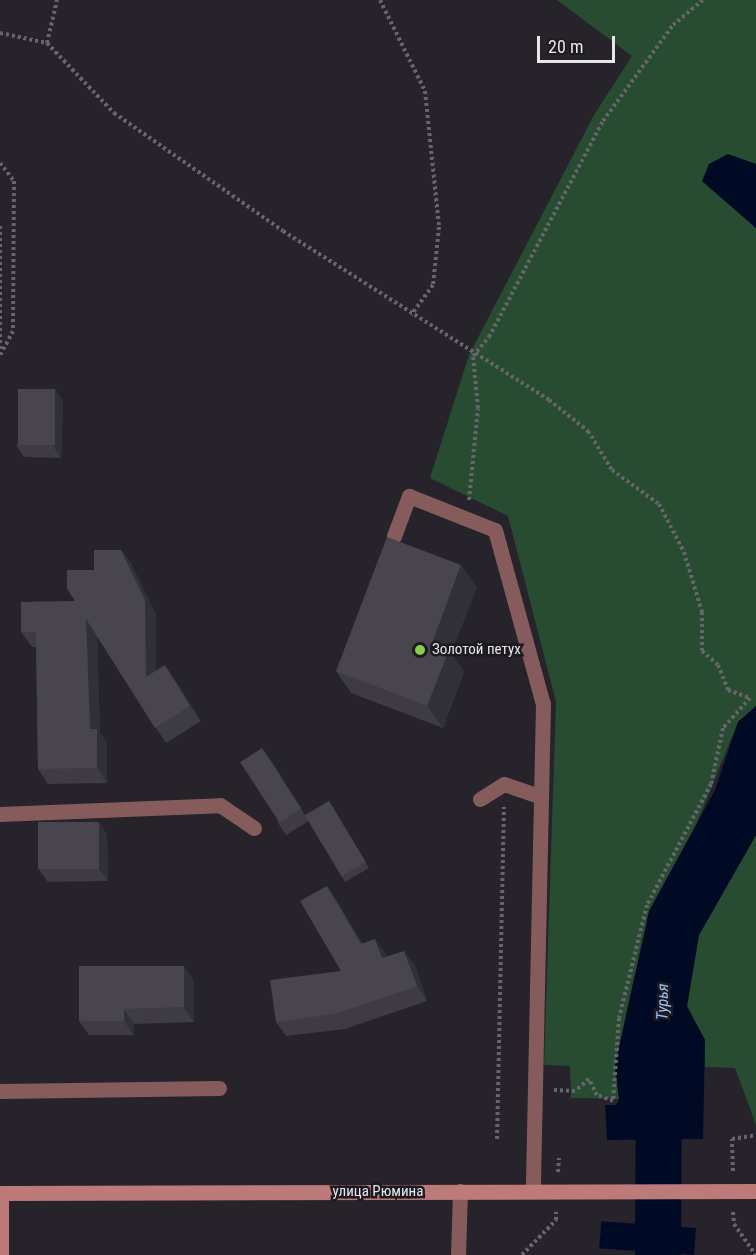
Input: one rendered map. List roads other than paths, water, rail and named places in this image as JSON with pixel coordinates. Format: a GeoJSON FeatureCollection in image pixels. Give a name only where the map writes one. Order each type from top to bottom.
{"type":"FeatureCollection","features":[{"type":"Feature","properties":{"kind":"main road","name":"улица Рюмина"},"geometry":{"type":"LineString","coordinates":[[0,1193],[754,1191]]}},
{"type":"Feature","properties":{"kind":"main road"},"geometry":{"type":"LineString","coordinates":[[0,1193],[1,1255]]}},
{"type":"Feature","properties":{"kind":"street"},"geometry":{"type":"LineString","coordinates":[[394,536],[410,496],[495,530],[543,704],[533,1191]]}},
{"type":"Feature","properties":{"kind":"street"},"geometry":{"type":"LineString","coordinates":[[480,800],[504,784],[541,797]]}},
{"type":"Feature","properties":{"kind":"street"},"geometry":{"type":"LineString","coordinates":[[0,814],[220,805],[254,828]]}},
{"type":"Feature","properties":{"kind":"street"},"geometry":{"type":"LineString","coordinates":[[0,1091],[219,1088]]}},
{"type":"Feature","properties":{"kind":"street"},"geometry":{"type":"LineString","coordinates":[[0,1187],[0,1193]]}},
{"type":"Feature","properties":{"kind":"street"},"geometry":{"type":"LineString","coordinates":[[458,1255],[460,1191]]}},
{"type":"Feature","properties":{"kind":"water"},"geometry":{"type":"Polygon","coordinates":[[[728,154],[756,164],[756,228],[702,181],[709,164],[728,154]]]}},
{"type":"Feature","properties":{"kind":"water"},"geometry":{"type":"Polygon","coordinates":[[[756,706],[756,835],[699,935],[687,1006],[705,1040],[703,1139],[607,1140],[605,1105],[616,1105],[619,1099],[615,1066],[649,911],[715,790],[738,722],[756,706]]]}},
{"type":"Feature","properties":{"kind":"water"},"geometry":{"type":"Polygon","coordinates":[[[601,1221],[696,1228],[694,1255],[599,1248],[601,1221]]]}},
{"type":"Feature","properties":{"kind":"waterway","name":"Турья"},"geometry":{"type":"LineString","coordinates":[[658,1255],[659,1076]]}},
{"type":"Feature","properties":{"kind":"place","name":"Золотой петух"},"geometry":{"type":"Point","coordinates":[420,650]}}]}
